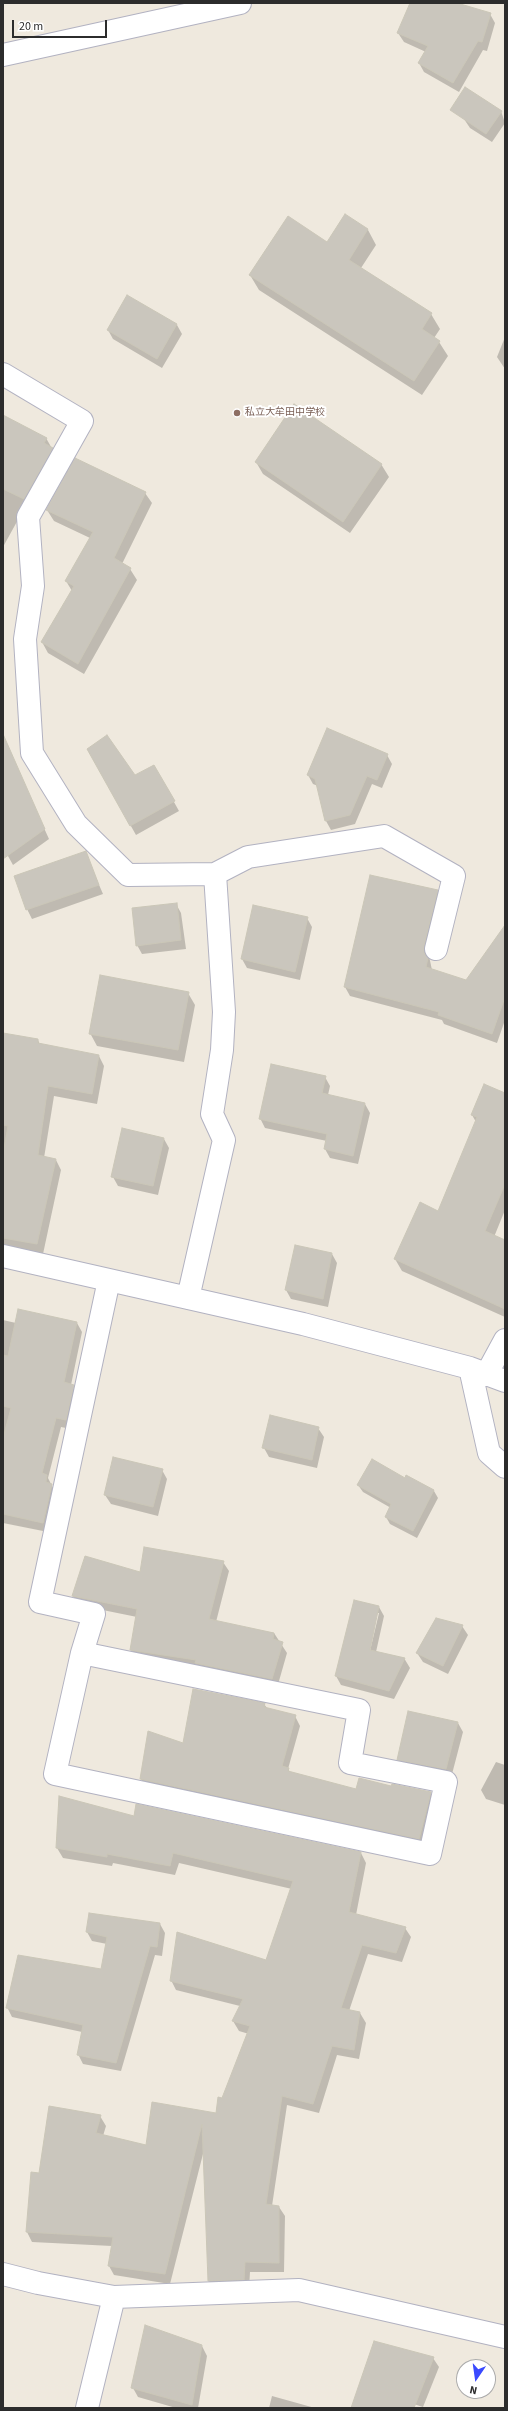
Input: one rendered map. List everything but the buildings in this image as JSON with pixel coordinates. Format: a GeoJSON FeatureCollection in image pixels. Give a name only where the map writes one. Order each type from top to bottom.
{"type":"FeatureCollection","features":[{"type":"Feature","properties":{"kind":"street"},"geometry":{"type":"LineString","coordinates":[[3,55],[240,3]]}},
{"type":"Feature","properties":{"kind":"street"},"geometry":{"type":"LineString","coordinates":[[3,374],[82,421],[28,518],[33,586],[25,639],[32,753],[76,824],[128,875],[215,874],[248,857],[384,836],[454,876],[436,949]]}},
{"type":"Feature","properties":{"kind":"street"},"geometry":{"type":"LineString","coordinates":[[188,1298],[224,1140],[212,1114],[222,1050],[224,1012],[215,874]]}},
{"type":"Feature","properties":{"kind":"street"},"geometry":{"type":"LineString","coordinates":[[3,1256],[303,1324],[487,1375]]}},
{"type":"Feature","properties":{"kind":"street"},"geometry":{"type":"LineString","coordinates":[[82,1653],[359,1710],[350,1763],[446,1782],[430,1854],[55,1774],[82,1653],[94,1614],[40,1602],[109,1280]]}},
{"type":"Feature","properties":{"kind":"street"},"geometry":{"type":"LineString","coordinates":[[505,1340],[487,1375],[489,1453],[505,1467]]}},
{"type":"Feature","properties":{"kind":"street"},"geometry":{"type":"LineString","coordinates":[[3,2274],[38,2283],[114,2297],[298,2290],[505,2337]]}},
{"type":"Feature","properties":{"kind":"street"},"geometry":{"type":"LineString","coordinates":[[87,2408],[114,2297]]}},
{"type":"Feature","properties":{"kind":"place","name":"私立大牟田中学校"},"geometry":{"type":"Point","coordinates":[237,413]}}]}
